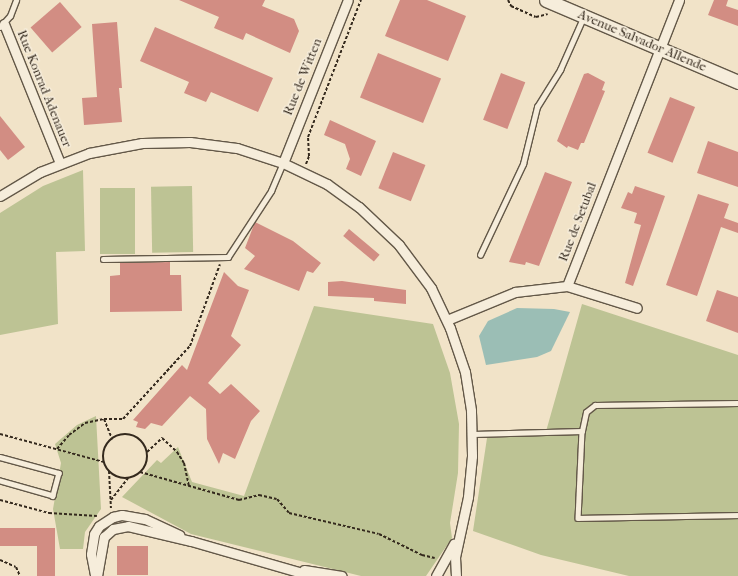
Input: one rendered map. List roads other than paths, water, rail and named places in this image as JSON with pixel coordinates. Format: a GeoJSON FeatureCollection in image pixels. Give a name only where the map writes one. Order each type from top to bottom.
{"type":"FeatureCollection","features":[{"type":"Feature","properties":{"kind":"street","name":"Rue de Witten"},"geometry":{"type":"LineString","coordinates":[[283,163],[348,0]]}},
{"type":"Feature","properties":{"kind":"street","name":"Avenue Salvador Allende"},"geometry":{"type":"LineString","coordinates":[[546,0],[738,82]]}},
{"type":"Feature","properties":{"kind":"street","name":"Rue de Setubal"},"geometry":{"type":"LineString","coordinates":[[567,286],[679,0]]}},
{"type":"Feature","properties":{"kind":"street","name":"Rue Konrad Adenauer"},"geometry":{"type":"LineString","coordinates":[[2,26],[60,163]]}},
{"type":"Feature","properties":{"kind":"street"},"geometry":{"type":"LineString","coordinates":[[0,196],[32,176],[60,163],[120,146],[170,142],[224,145],[283,163],[302,171],[343,195],[392,237],[424,278],[447,320],[464,372],[473,434],[471,476],[455,557],[456,576]]}},
{"type":"Feature","properties":{"kind":"street"},"geometry":{"type":"LineString","coordinates":[[447,320],[510,293],[567,286],[636,308]]}},
{"type":"Feature","properties":{"kind":"street"},"geometry":{"type":"LineString","coordinates":[[96,576],[91,554],[94,534],[99,526],[113,517],[122,514],[145,519],[191,541]]}},
{"type":"Feature","properties":{"kind":"street"},"geometry":{"type":"LineString","coordinates":[[96,576],[102,541],[108,533],[118,528],[141,528],[294,569],[312,576]]}},
{"type":"Feature","properties":{"kind":"street"},"geometry":{"type":"LineString","coordinates":[[436,576],[446,561],[459,532]]}},
{"type":"Feature","properties":{"kind":"street"},"geometry":{"type":"LineString","coordinates":[[294,569],[342,576]]}},
{"type":"Feature","properties":{"kind":"lane"},"geometry":{"type":"LineString","coordinates":[[2,26],[16,0]]}},
{"type":"Feature","properties":{"kind":"lane"},"geometry":{"type":"LineString","coordinates":[[480,255],[523,164],[536,107],[560,70],[583,16]]}},
{"type":"Feature","properties":{"kind":"lane"},"geometry":{"type":"LineString","coordinates":[[103,259],[228,257],[271,191],[283,163]]}},
{"type":"Feature","properties":{"kind":"lane"},"geometry":{"type":"LineString","coordinates":[[738,403],[595,405],[586,412],[582,431],[578,518],[738,515]]}},
{"type":"Feature","properties":{"kind":"lane"},"geometry":{"type":"LineString","coordinates":[[473,434],[582,431]]}},
{"type":"Feature","properties":{"kind":"lane"},"geometry":{"type":"LineString","coordinates":[[0,457],[58,473],[53,496],[0,481]]}},
{"type":"Feature","properties":{"kind":"water"},"geometry":{"type":"Polygon","coordinates":[[[517,308],[554,309],[570,312],[551,351],[537,357],[486,365],[479,336],[488,321],[517,308]]]}}]}
